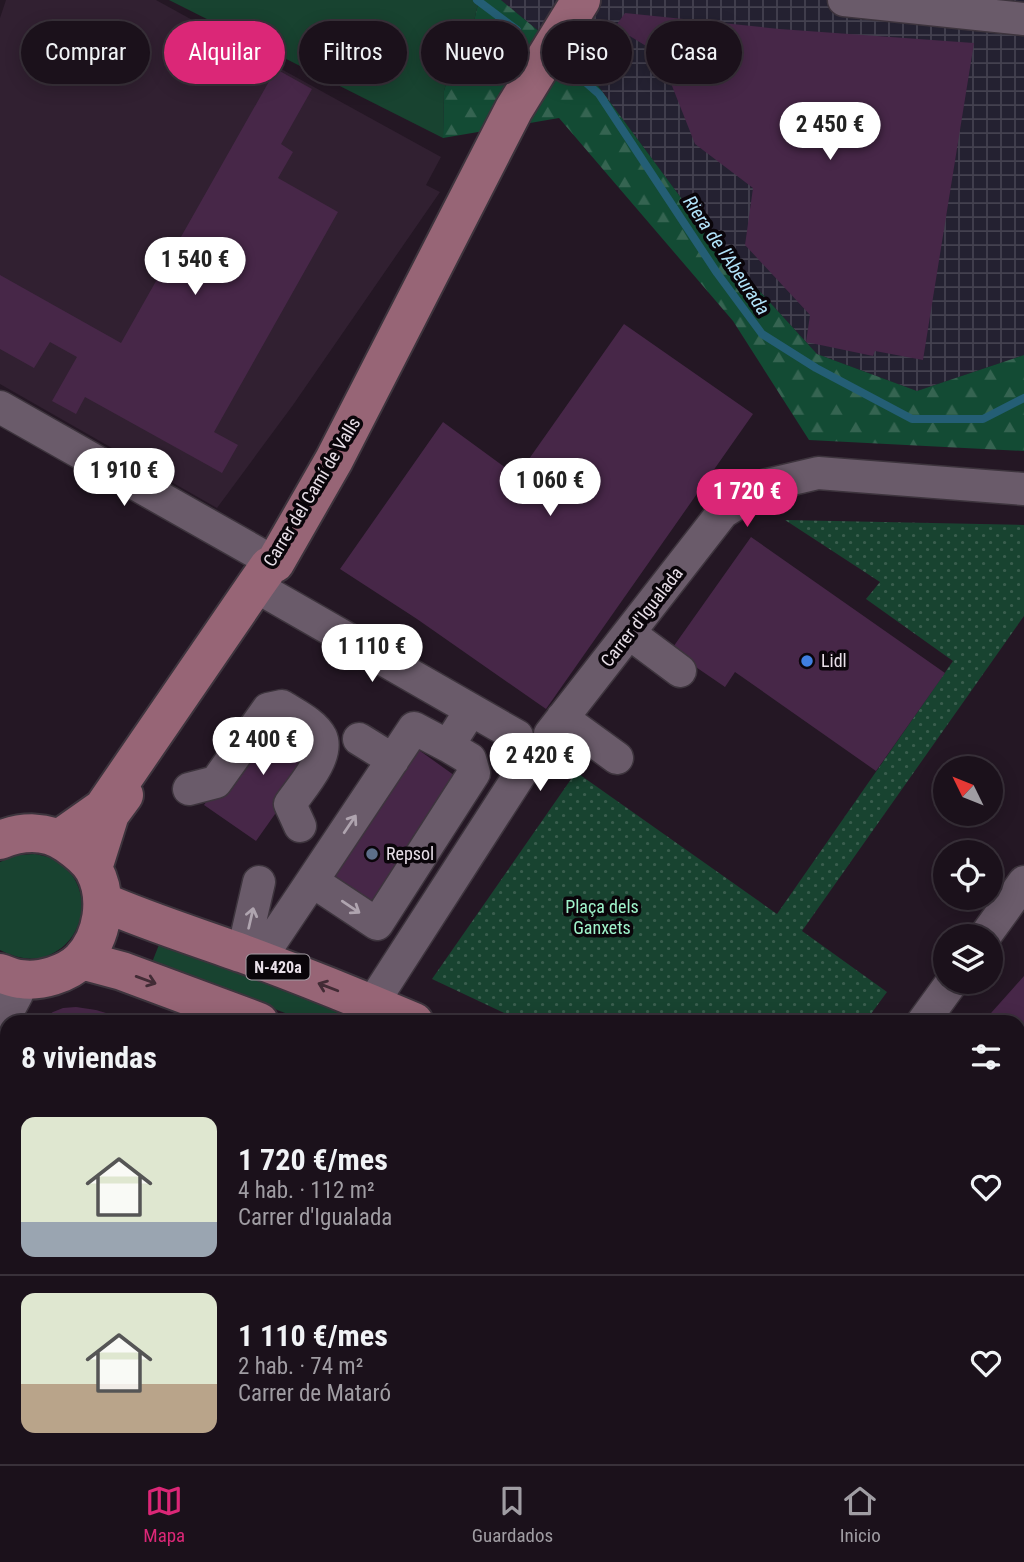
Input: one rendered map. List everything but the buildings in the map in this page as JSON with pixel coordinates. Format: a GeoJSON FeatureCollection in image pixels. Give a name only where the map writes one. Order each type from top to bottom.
{"type":"FeatureCollection","features":[{"type":"Feature","properties":{"kind":"main road","name":"Carrer del Camí de Valls"},"geometry":{"type":"LineString","coordinates":[[514,109],[556,0]]}},
{"type":"Feature","properties":{"kind":"main road","name":"Carrer del Camí de Valls"},"geometry":{"type":"LineString","coordinates":[[59,839],[106,811],[265,581],[334,460],[514,109],[581,0]]}},
{"type":"Feature","properties":{"kind":"main road","name":"Carrer del Camí de Valls"},"geometry":{"type":"LineString","coordinates":[[81,960],[94,940],[102,917],[98,885],[106,811]]}},
{"type":"Feature","properties":{"kind":"main road","name":"N-420a"},"geometry":{"type":"LineString","coordinates":[[0,841],[23,833],[43,834],[59,839],[80,853],[98,885],[139,918],[252,957],[398,1015]]}},
{"type":"Feature","properties":{"kind":"main road"},"geometry":{"type":"LineString","coordinates":[[10,976],[46,977],[65,971],[81,960],[122,971],[241,1015]]}},
{"type":"Feature","properties":{"kind":"street"},"geometry":{"type":"LineString","coordinates":[[844,0],[1024,19]]}},
{"type":"Feature","properties":{"kind":"street"},"geometry":{"type":"LineString","coordinates":[[0,407],[265,581],[471,710],[522,750]]}},
{"type":"Feature","properties":{"kind":"street","name":"Carrer d'Igualada"},"geometry":{"type":"LineString","coordinates":[[556,726],[723,512],[767,485],[818,473],[1024,489]]}},
{"type":"Feature","properties":{"kind":"street"},"geometry":{"type":"LineString","coordinates":[[629,633],[680,671]]}},
{"type":"Feature","properties":{"kind":"street"},"geometry":{"type":"LineString","coordinates":[[189,789],[216,782],[268,709],[282,706],[308,723],[320,735],[324,750],[290,804],[300,826]]}},
{"type":"Feature","properties":{"kind":"street"},"geometry":{"type":"LineString","coordinates":[[448,746],[471,710]]}},
{"type":"Feature","properties":{"kind":"street"},"geometry":{"type":"LineString","coordinates":[[372,1004],[522,750],[521,731],[533,726],[556,726],[617,758]]}},
{"type":"Feature","properties":{"kind":"street"},"geometry":{"type":"LineString","coordinates":[[252,957],[312,881],[414,728],[470,759],[474,773],[377,924],[312,881]]}},
{"type":"Feature","properties":{"kind":"street"},"geometry":{"type":"LineString","coordinates":[[359,739],[393,760]]}},
{"type":"Feature","properties":{"kind":"street"},"geometry":{"type":"LineString","coordinates":[[252,957],[248,930],[259,882]]}},
{"type":"Feature","properties":{"kind":"street"},"geometry":{"type":"LineString","coordinates":[[994,924],[1024,882]]}},
{"type":"Feature","properties":{"kind":"street"},"geometry":{"type":"LineString","coordinates":[[6,1015],[17,994],[10,976]]}},
{"type":"Feature","properties":{"kind":"street"},"geometry":{"type":"LineString","coordinates":[[928,1015],[943,994]]}},
{"type":"Feature","properties":{"kind":"shaded area"},"geometry":{"type":"Polygon","coordinates":[[[6,0],[156,0],[194,21],[164,21],[164,84],[285,84],[285,71],[299,79],[299,84],[308,84],[441,157],[426,185],[440,192],[293,405],[217,508],[0,384],[0,18],[6,0]]]}},
{"type":"Feature","properties":{"kind":"shaded area"},"geometry":{"type":"Polygon","coordinates":[[[501,0],[1024,0],[1024,355],[917,391],[817,354],[710,237],[597,84],[632,84],[632,21],[542,21],[542,34],[501,0]]]}},
{"type":"Feature","properties":{"kind":"green space"},"geometry":{"type":"Polygon","coordinates":[[[169,0],[479,0],[474,21],[421,21],[421,84],[446,84],[443,138],[336,84],[407,84],[407,21],[299,21],[299,65],[285,58],[285,21],[211,21],[169,0]]]}},
{"type":"Feature","properties":{"kind":"green space"},"geometry":{"type":"Polygon","coordinates":[[[479,0],[501,0],[526,21],[474,21],[479,0]]]}},
{"type":"Feature","properties":{"kind":"green space"},"geometry":{"type":"Polygon","coordinates":[[[528,22],[542,34],[542,84],[597,84],[710,237],[817,354],[917,391],[1024,355],[1024,451],[809,440],[733,321],[559,118],[443,138],[446,84],[528,84],[528,22]]]}},
{"type":"Feature","properties":{"kind":"green space","name":"Plaça dels Ganxets"},"geometry":{"type":"Polygon","coordinates":[[[785,520],[1024,525],[1024,616],[802,931],[887,992],[870,1015],[508,1015],[432,979],[576,772],[777,914],[953,661],[866,599],[880,582],[785,520]]]}},
{"type":"Feature","properties":{"kind":"green space"},"geometry":{"type":"Polygon","coordinates":[[[35,854],[54,859],[72,875],[78,886],[82,910],[75,932],[68,942],[47,956],[29,959],[0,950],[0,862],[17,855],[35,854]]]}},
{"type":"Feature","properties":{"kind":"green space"},"geometry":{"type":"Polygon","coordinates":[[[160,942],[354,1015],[290,1015],[151,965],[160,942]]]}},
{"type":"Feature","properties":{"kind":"waterway","name":"Riera de l'Abeurada"},"geometry":{"type":"LineString","coordinates":[[477,0],[505,21]]}},
{"type":"Feature","properties":{"kind":"waterway","name":"Riera de l'Abeurada"},"geometry":{"type":"LineString","coordinates":[[588,84],[599,94],[717,273],[762,334],[816,368],[912,419],[983,419],[1024,398]]}},
{"type":"Feature","properties":{"kind":"place","name":"Lidl"},"geometry":{"type":"Point","coordinates":[807,661]}},
{"type":"Feature","properties":{"kind":"place","name":"Repsol"},"geometry":{"type":"Point","coordinates":[372,854]}}]}
